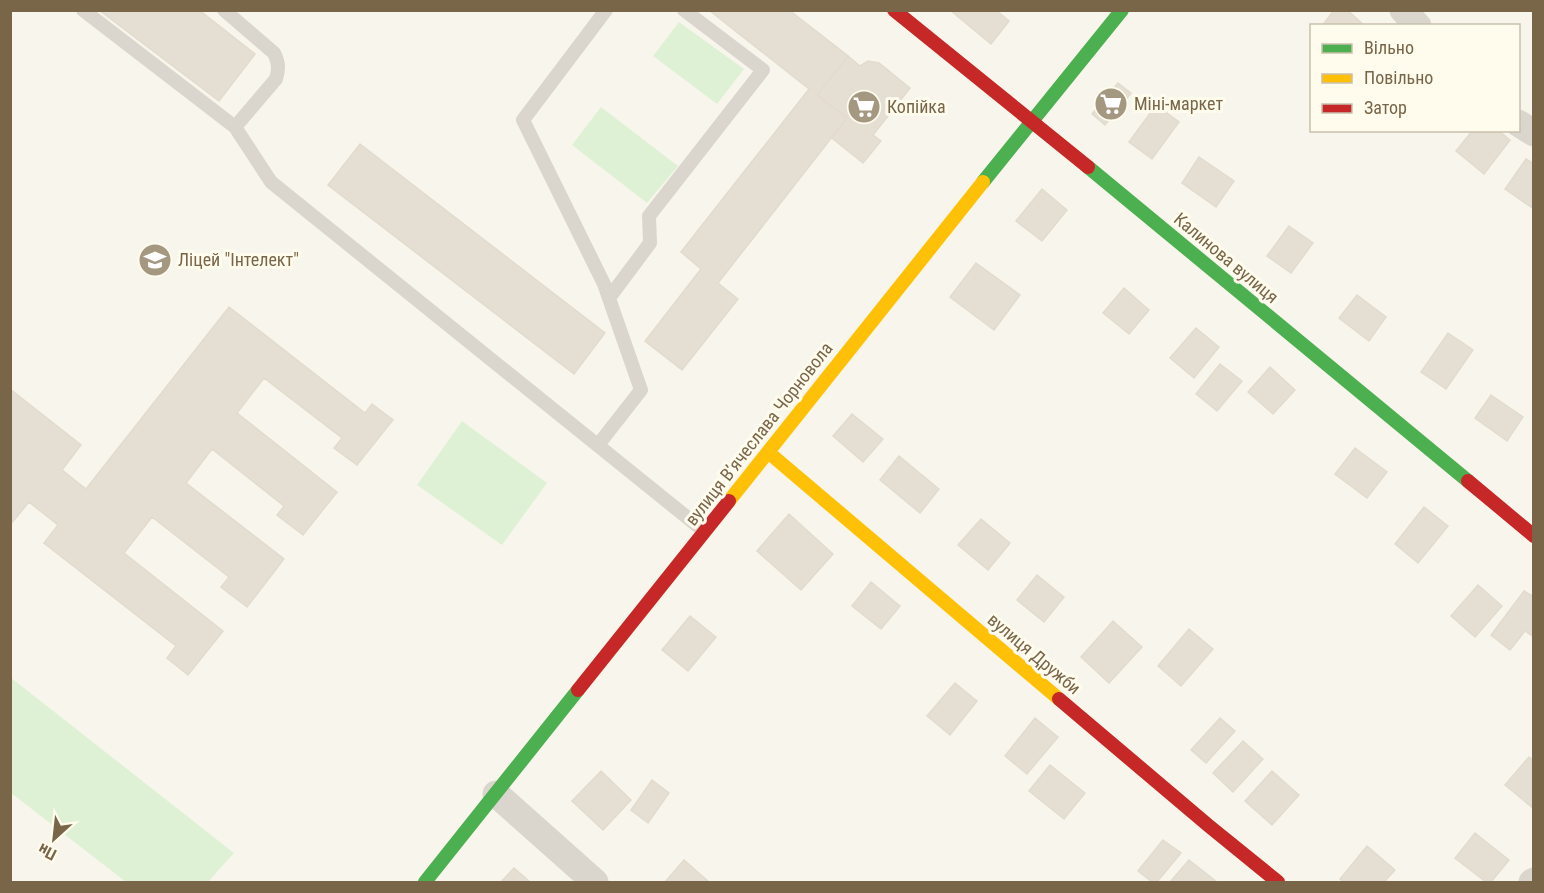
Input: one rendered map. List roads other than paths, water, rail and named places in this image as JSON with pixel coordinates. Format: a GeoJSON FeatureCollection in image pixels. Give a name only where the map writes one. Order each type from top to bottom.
{"type":"FeatureCollection","features":[{"type":"Feature","properties":{"kind":"street","name":"Калинова вулиця"},"geometry":{"type":"LineString","coordinates":[[894,10],[1032,120],[1533,536]]}},
{"type":"Feature","properties":{"kind":"street","name":"вулиця Вʼячеслава Чорновола"},"geometry":{"type":"LineString","coordinates":[[425,882],[1122,10]]}},
{"type":"Feature","properties":{"kind":"street"},"geometry":{"type":"LineString","coordinates":[[1403,10],[1416,24]]}},
{"type":"Feature","properties":{"kind":"street"},"geometry":{"type":"LineString","coordinates":[[1520,124],[1533,134]]}},
{"type":"Feature","properties":{"kind":"street","name":"вулиця Дружби"},"geometry":{"type":"LineString","coordinates":[[768,452],[1278,882]]}},
{"type":"Feature","properties":{"kind":"street"},"geometry":{"type":"LineString","coordinates":[[496,794],[595,882]]}},
{"type":"Feature","properties":{"kind":"lane"},"geometry":{"type":"LineString","coordinates":[[83,10],[235,127],[271,182],[705,531]]}},
{"type":"Feature","properties":{"kind":"lane"},"geometry":{"type":"LineString","coordinates":[[224,10],[274,53],[279,69],[276,79],[235,127]]}},
{"type":"Feature","properties":{"kind":"lane"},"geometry":{"type":"LineString","coordinates":[[598,445],[641,390],[604,284],[522,120],[606,10]]}},
{"type":"Feature","properties":{"kind":"lane"},"geometry":{"type":"LineString","coordinates":[[609,298],[650,243],[649,216],[763,70],[684,10]]}},
{"type":"Feature","properties":{"kind":"place","name":"Міні-маркет"},"geometry":{"type":"Point","coordinates":[1111,104]}},
{"type":"Feature","properties":{"kind":"place","name":"Копійка"},"geometry":{"type":"Point","coordinates":[864,107]}},
{"type":"Feature","properties":{"kind":"place","name":"Ліцей \"Інтелект\""},"geometry":{"type":"Point","coordinates":[155,260]}}]}
